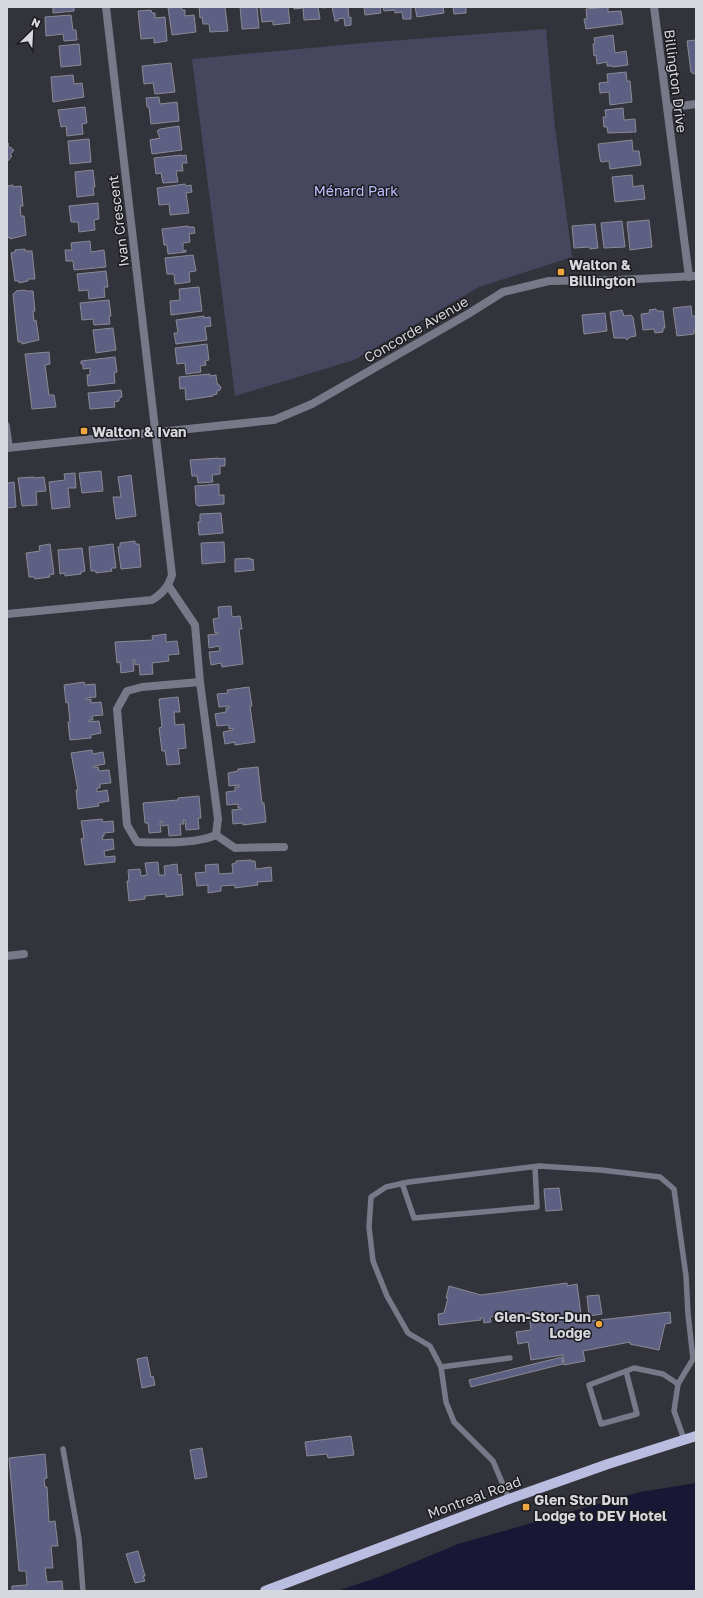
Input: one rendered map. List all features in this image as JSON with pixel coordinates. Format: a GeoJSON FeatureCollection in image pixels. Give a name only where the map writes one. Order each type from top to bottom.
{"type":"FeatureCollection","features":[{"type":"Feature","properties":{"kind":"main road","name":"Montreal Road"},"geometry":{"type":"LineString","coordinates":[[265,1591],[509,1499],[696,1436]]}},
{"type":"Feature","properties":{"kind":"street","name":"Ivan Crescent"},"geometry":{"type":"LineString","coordinates":[[106,7],[172,565],[172,575],[168,585]]}},
{"type":"Feature","properties":{"kind":"street","name":"Billington Drive"},"geometry":{"type":"LineString","coordinates":[[654,7],[667,108],[692,277]]}},
{"type":"Feature","properties":{"kind":"street"},"geometry":{"type":"LineString","coordinates":[[667,108],[696,104]]}},
{"type":"Feature","properties":{"kind":"street","name":"Concorde Avenue"},"geometry":{"type":"LineString","coordinates":[[8,448],[274,420],[312,404],[468,314],[503,292],[549,281],[692,277]]}},
{"type":"Feature","properties":{"kind":"street"},"geometry":{"type":"LineString","coordinates":[[7,614],[152,600],[162,594],[168,585],[195,625],[200,682],[218,819],[216,836]]}},
{"type":"Feature","properties":{"kind":"street"},"geometry":{"type":"LineString","coordinates":[[200,682],[142,687],[126,691],[117,709],[127,825],[137,842],[156,843],[207,840],[216,836]]}},
{"type":"Feature","properties":{"kind":"street"},"geometry":{"type":"LineString","coordinates":[[216,836],[235,848],[284,848]]}},
{"type":"Feature","properties":{"kind":"street"},"geometry":{"type":"LineString","coordinates":[[7,956],[24,954]]}},
{"type":"Feature","properties":{"kind":"lane"},"geometry":{"type":"LineString","coordinates":[[7,425],[8,448]]}},
{"type":"Feature","properties":{"kind":"lane"},"geometry":{"type":"LineString","coordinates":[[402,1183],[414,1218],[537,1207],[535,1167]]}},
{"type":"Feature","properties":{"kind":"lane"},"geometry":{"type":"LineString","coordinates":[[509,1499],[493,1461],[454,1422],[446,1402],[441,1367],[430,1346],[408,1333],[387,1296],[373,1261],[369,1227],[371,1197],[386,1187],[402,1183],[535,1167],[601,1170],[660,1177],[674,1190],[686,1276],[693,1360],[678,1384],[674,1411],[684,1439]]}},
{"type":"Feature","properties":{"kind":"lane"},"geometry":{"type":"LineString","coordinates":[[441,1367],[510,1358]]}},
{"type":"Feature","properties":{"kind":"lane"},"geometry":{"type":"LineString","coordinates":[[626,1371],[637,1414],[601,1424],[590,1385],[626,1371],[634,1368],[663,1374],[678,1384]]}},
{"type":"Feature","properties":{"kind":"lane"},"geometry":{"type":"LineString","coordinates":[[63,1449],[79,1539],[83,1591]]}},
{"type":"Feature","properties":{"kind":"green space","name":"Ménard Park"},"geometry":{"type":"Polygon","coordinates":[[[546,29],[555,128],[572,257],[479,287],[354,360],[235,396],[192,59],[363,43],[546,29]]]}},
{"type":"Feature","properties":{"kind":"shaded area"},"geometry":{"type":"Polygon","coordinates":[[[696,1483],[696,1591],[337,1591],[379,1577],[458,1544],[640,1492],[696,1483]]]}},
{"type":"Feature","properties":{"kind":"building"},"geometry":{"type":"Polygon","coordinates":[[[53,7],[74,7],[74,11],[53,13],[53,7]]]}},
{"type":"Feature","properties":{"kind":"building"},"geometry":{"type":"Polygon","coordinates":[[[181,7],[182,10],[185,10],[185,16],[194,15],[196,32],[172,35],[168,8],[181,7]]]}},
{"type":"Feature","properties":{"kind":"building"},"geometry":{"type":"Polygon","coordinates":[[[199,7],[225,7],[228,31],[210,32],[209,24],[203,24],[202,17],[200,18],[199,7]]]}},
{"type":"Feature","properties":{"kind":"building"},"geometry":{"type":"Polygon","coordinates":[[[240,7],[257,7],[259,28],[242,29],[240,7]]]}},
{"type":"Feature","properties":{"kind":"building"},"geometry":{"type":"Polygon","coordinates":[[[260,7],[288,7],[290,23],[273,25],[273,21],[262,22],[260,7]]]}},
{"type":"Feature","properties":{"kind":"building"},"geometry":{"type":"Polygon","coordinates":[[[294,7],[318,7],[320,19],[304,20],[303,8],[294,9],[294,7]]]}},
{"type":"Feature","properties":{"kind":"building"},"geometry":{"type":"Polygon","coordinates":[[[332,7],[348,7],[349,18],[351,17],[351,25],[345,26],[344,18],[335,21],[332,7]]]}},
{"type":"Feature","properties":{"kind":"building"},"geometry":{"type":"Polygon","coordinates":[[[364,7],[380,7],[381,13],[365,15],[364,7]]]}},
{"type":"Feature","properties":{"kind":"building"},"geometry":{"type":"Polygon","coordinates":[[[383,7],[411,7],[411,19],[403,19],[402,12],[395,13],[395,10],[384,11],[383,7]]]}},
{"type":"Feature","properties":{"kind":"building"},"geometry":{"type":"Polygon","coordinates":[[[415,7],[443,7],[444,13],[417,17],[415,7]]]}},
{"type":"Feature","properties":{"kind":"building"},"geometry":{"type":"Polygon","coordinates":[[[453,7],[466,7],[466,13],[454,14],[453,7]]]}},
{"type":"Feature","properties":{"kind":"building"},"geometry":{"type":"Polygon","coordinates":[[[608,7],[608,12],[621,11],[623,24],[586,29],[584,19],[587,19],[586,9],[608,7]]]}},
{"type":"Feature","properties":{"kind":"building"},"geometry":{"type":"Polygon","coordinates":[[[151,10],[152,13],[155,13],[155,18],[165,17],[167,41],[154,43],[154,38],[141,39],[138,11],[151,10]]]}},
{"type":"Feature","properties":{"kind":"building"},"geometry":{"type":"Polygon","coordinates":[[[71,15],[73,30],[76,30],[77,40],[64,41],[63,34],[46,36],[45,17],[71,15]]]}},
{"type":"Feature","properties":{"kind":"building"},"geometry":{"type":"Polygon","coordinates":[[[613,35],[615,53],[626,51],[628,65],[613,67],[607,66],[607,62],[597,64],[596,55],[594,56],[594,38],[613,35]]]}},
{"type":"Feature","properties":{"kind":"building"},"geometry":{"type":"Polygon","coordinates":[[[696,40],[696,73],[694,74],[691,72],[687,41],[696,40]]]}},
{"type":"Feature","properties":{"kind":"building"},"geometry":{"type":"Polygon","coordinates":[[[79,44],[81,65],[61,67],[59,46],[79,44]]]}},
{"type":"Feature","properties":{"kind":"building"},"geometry":{"type":"Polygon","coordinates":[[[171,63],[175,92],[155,94],[153,83],[144,84],[142,66],[171,63]]]}},
{"type":"Feature","properties":{"kind":"building"},"geometry":{"type":"Polygon","coordinates":[[[626,72],[627,81],[630,81],[632,102],[610,105],[609,92],[600,93],[599,83],[608,82],[607,74],[626,72]]]}},
{"type":"Feature","properties":{"kind":"building"},"geometry":{"type":"Polygon","coordinates":[[[73,75],[74,84],[82,83],[84,97],[53,102],[51,77],[73,75]]]}},
{"type":"Feature","properties":{"kind":"building"},"geometry":{"type":"Polygon","coordinates":[[[159,97],[160,104],[177,102],[179,121],[151,124],[149,107],[147,107],[146,98],[159,97]]]}},
{"type":"Feature","properties":{"kind":"building"},"geometry":{"type":"Polygon","coordinates":[[[85,107],[87,123],[82,124],[83,134],[67,136],[66,126],[61,127],[58,110],[85,107]]]}},
{"type":"Feature","properties":{"kind":"building"},"geometry":{"type":"Polygon","coordinates":[[[623,108],[624,120],[635,119],[636,132],[608,133],[607,127],[604,127],[603,117],[606,117],[605,110],[623,108]]]}},
{"type":"Feature","properties":{"kind":"building"},"geometry":{"type":"Polygon","coordinates":[[[179,126],[182,150],[152,154],[150,140],[160,138],[157,131],[160,129],[179,126]]]}},
{"type":"Feature","properties":{"kind":"building"},"geometry":{"type":"Polygon","coordinates":[[[89,139],[91,162],[70,164],[68,141],[89,139]]]}},
{"type":"Feature","properties":{"kind":"building"},"geometry":{"type":"Polygon","coordinates":[[[632,140],[633,151],[639,151],[641,165],[610,169],[609,161],[601,162],[598,144],[632,140]]]}},
{"type":"Feature","properties":{"kind":"building"},"geometry":{"type":"Polygon","coordinates":[[[7,145],[14,150],[10,155],[12,156],[7,162],[7,145]]]}},
{"type":"Feature","properties":{"kind":"building"},"geometry":{"type":"Polygon","coordinates":[[[186,155],[187,163],[182,163],[183,171],[176,171],[178,182],[163,183],[161,173],[156,174],[154,158],[186,155]]]}},
{"type":"Feature","properties":{"kind":"building"},"geometry":{"type":"Polygon","coordinates":[[[93,170],[95,187],[93,187],[94,195],[77,197],[75,172],[93,170]]]}},
{"type":"Feature","properties":{"kind":"building"},"geometry":{"type":"Polygon","coordinates":[[[632,175],[633,187],[643,185],[645,199],[615,202],[612,177],[632,175]]]}},
{"type":"Feature","properties":{"kind":"building"},"geometry":{"type":"Polygon","coordinates":[[[185,184],[186,186],[191,185],[192,192],[186,193],[189,213],[170,215],[169,204],[159,205],[157,188],[185,184]]]}},
{"type":"Feature","properties":{"kind":"building"},"geometry":{"type":"Polygon","coordinates":[[[13,185],[13,187],[21,186],[23,206],[20,206],[21,216],[24,216],[26,235],[10,239],[10,237],[7,238],[7,186],[13,185]]]}},
{"type":"Feature","properties":{"kind":"building"},"geometry":{"type":"Polygon","coordinates":[[[98,203],[99,219],[94,220],[95,230],[79,232],[78,222],[71,222],[69,206],[98,203]]]}},
{"type":"Feature","properties":{"kind":"building"},"geometry":{"type":"Polygon","coordinates":[[[649,220],[652,247],[630,250],[627,222],[649,220]]]}},
{"type":"Feature","properties":{"kind":"building"},"geometry":{"type":"Polygon","coordinates":[[[622,221],[625,247],[604,248],[601,223],[622,221]]]}},
{"type":"Feature","properties":{"kind":"building"},"geometry":{"type":"Polygon","coordinates":[[[595,224],[598,248],[574,248],[572,226],[595,224]]]}},
{"type":"Feature","properties":{"kind":"building"},"geometry":{"type":"Polygon","coordinates":[[[188,226],[194,227],[195,233],[189,234],[190,242],[183,243],[183,251],[186,250],[186,252],[168,254],[167,245],[164,245],[162,229],[188,226]]]}},
{"type":"Feature","properties":{"kind":"building"},"geometry":{"type":"Polygon","coordinates":[[[90,241],[91,252],[104,250],[106,267],[74,270],[73,261],[66,261],[65,250],[72,250],[71,243],[90,241]]]}},
{"type":"Feature","properties":{"kind":"building"},"geometry":{"type":"Polygon","coordinates":[[[25,249],[25,251],[32,251],[35,279],[28,279],[28,281],[19,283],[19,281],[15,281],[11,253],[15,252],[15,250],[25,249]]]}},
{"type":"Feature","properties":{"kind":"building"},"geometry":{"type":"Polygon","coordinates":[[[193,255],[196,271],[189,272],[190,282],[175,284],[174,274],[167,274],[165,258],[193,255]]]}},
{"type":"Feature","properties":{"kind":"building"},"geometry":{"type":"Polygon","coordinates":[[[106,271],[108,287],[104,287],[105,297],[89,299],[88,290],[79,291],[77,274],[106,271]]]}},
{"type":"Feature","properties":{"kind":"building"},"geometry":{"type":"Polygon","coordinates":[[[199,287],[202,311],[171,315],[170,301],[180,300],[179,289],[199,287]]]}},
{"type":"Feature","properties":{"kind":"building"},"geometry":{"type":"Polygon","coordinates":[[[16,291],[33,291],[35,311],[33,311],[34,321],[36,320],[39,340],[22,344],[22,342],[18,342],[13,294],[16,291]]]}},
{"type":"Feature","properties":{"kind":"building"},"geometry":{"type":"Polygon","coordinates":[[[109,300],[111,316],[109,316],[110,324],[94,325],[93,319],[82,320],[80,303],[109,300]]]}},
{"type":"Feature","properties":{"kind":"building"},"geometry":{"type":"Polygon","coordinates":[[[691,306],[692,316],[696,316],[696,331],[694,331],[694,334],[677,336],[673,308],[691,306]]]}},
{"type":"Feature","properties":{"kind":"building"},"geometry":{"type":"Polygon","coordinates":[[[656,309],[657,311],[663,311],[665,328],[663,328],[663,332],[655,333],[654,329],[643,330],[641,314],[650,313],[649,310],[656,309]]]}},
{"type":"Feature","properties":{"kind":"building"},"geometry":{"type":"Polygon","coordinates":[[[622,310],[624,316],[631,315],[633,317],[636,336],[630,337],[627,340],[625,338],[614,338],[610,312],[622,310]]]}},
{"type":"Feature","properties":{"kind":"building"},"geometry":{"type":"Polygon","coordinates":[[[605,313],[607,331],[584,334],[582,315],[605,313]]]}},
{"type":"Feature","properties":{"kind":"building"},"geometry":{"type":"Polygon","coordinates":[[[204,316],[204,318],[210,317],[211,326],[205,327],[207,340],[176,344],[174,333],[178,333],[176,320],[204,316]]]}},
{"type":"Feature","properties":{"kind":"building"},"geometry":{"type":"Polygon","coordinates":[[[113,328],[116,350],[96,353],[93,330],[113,328]]]}},
{"type":"Feature","properties":{"kind":"building"},"geometry":{"type":"Polygon","coordinates":[[[207,344],[209,360],[205,361],[206,365],[200,366],[201,372],[186,374],[185,363],[177,364],[175,348],[207,344]]]}},
{"type":"Feature","properties":{"kind":"building"},"geometry":{"type":"Polygon","coordinates":[[[49,352],[50,364],[45,365],[49,395],[54,395],[56,407],[32,409],[25,354],[49,352]]]}},
{"type":"Feature","properties":{"kind":"building"},"geometry":{"type":"Polygon","coordinates":[[[115,357],[117,372],[114,373],[115,383],[88,386],[87,375],[90,375],[90,368],[83,369],[83,364],[81,364],[81,361],[115,357]]]}},
{"type":"Feature","properties":{"kind":"building"},"geometry":{"type":"Polygon","coordinates":[[[210,374],[210,376],[216,375],[217,383],[221,387],[220,390],[217,391],[217,394],[213,396],[186,400],[185,388],[180,389],[179,377],[210,374]]]}},
{"type":"Feature","properties":{"kind":"building"},"geometry":{"type":"Polygon","coordinates":[[[121,390],[122,397],[119,398],[119,401],[114,402],[115,407],[90,409],[88,393],[121,390]]]}},
{"type":"Feature","properties":{"kind":"building"},"geometry":{"type":"Polygon","coordinates":[[[225,458],[225,466],[220,466],[220,474],[212,475],[213,482],[198,483],[197,476],[192,476],[190,460],[225,458]]]}},
{"type":"Feature","properties":{"kind":"building"},"geometry":{"type":"Polygon","coordinates":[[[101,471],[103,491],[82,493],[79,473],[101,471]]]}},
{"type":"Feature","properties":{"kind":"building"},"geometry":{"type":"Polygon","coordinates":[[[75,473],[76,488],[68,488],[70,507],[52,509],[49,482],[65,480],[64,474],[75,473]]]}},
{"type":"Feature","properties":{"kind":"building"},"geometry":{"type":"Polygon","coordinates":[[[131,475],[136,516],[116,519],[113,497],[121,497],[118,477],[131,475]]]}},
{"type":"Feature","properties":{"kind":"building"},"geometry":{"type":"Polygon","coordinates":[[[44,477],[46,491],[36,492],[37,505],[22,506],[18,478],[44,477]]]}},
{"type":"Feature","properties":{"kind":"building"},"geometry":{"type":"Polygon","coordinates":[[[7,481],[8,483],[14,482],[16,507],[7,508],[7,481]]]}},
{"type":"Feature","properties":{"kind":"building"},"geometry":{"type":"Polygon","coordinates":[[[219,484],[219,495],[224,495],[224,504],[198,506],[196,504],[195,486],[219,484]]]}},
{"type":"Feature","properties":{"kind":"building"},"geometry":{"type":"Polygon","coordinates":[[[221,513],[223,533],[199,535],[198,522],[200,522],[200,514],[221,513]]]}},
{"type":"Feature","properties":{"kind":"building"},"geometry":{"type":"Polygon","coordinates":[[[135,541],[135,544],[139,544],[141,567],[121,569],[118,547],[120,547],[120,543],[135,541]]]}},
{"type":"Feature","properties":{"kind":"building"},"geometry":{"type":"Polygon","coordinates":[[[224,542],[225,562],[202,564],[201,543],[224,542]]]}},
{"type":"Feature","properties":{"kind":"building"},"geometry":{"type":"Polygon","coordinates":[[[50,544],[54,574],[49,575],[50,577],[35,579],[34,577],[29,577],[26,553],[40,551],[39,546],[50,544]]]}},
{"type":"Feature","properties":{"kind":"building"},"geometry":{"type":"Polygon","coordinates":[[[113,544],[116,568],[111,568],[112,571],[96,573],[96,571],[91,571],[89,547],[113,544]]]}},
{"type":"Feature","properties":{"kind":"building"},"geometry":{"type":"Polygon","coordinates":[[[82,548],[85,571],[81,572],[81,574],[65,576],[65,573],[60,574],[58,550],[82,548]]]}},
{"type":"Feature","properties":{"kind":"building"},"geometry":{"type":"Polygon","coordinates":[[[250,558],[250,560],[253,559],[254,570],[235,572],[235,559],[250,558]]]}},
{"type":"Feature","properties":{"kind":"building"},"geometry":{"type":"Polygon","coordinates":[[[231,606],[232,617],[240,616],[242,629],[239,629],[243,664],[222,667],[221,663],[211,665],[209,652],[220,651],[219,646],[209,648],[208,635],[218,634],[218,632],[215,633],[213,619],[219,618],[218,607],[231,606]]]}},
{"type":"Feature","properties":{"kind":"building"},"geometry":{"type":"Polygon","coordinates":[[[166,634],[166,642],[177,641],[179,654],[168,655],[169,661],[152,663],[153,674],[140,675],[139,664],[135,665],[135,660],[133,660],[134,671],[121,673],[120,662],[117,663],[115,642],[153,640],[152,636],[166,634]]]}},
{"type":"Feature","properties":{"kind":"building"},"geometry":{"type":"Polygon","coordinates":[[[84,682],[85,685],[95,684],[96,697],[86,698],[87,700],[91,699],[91,703],[101,702],[103,715],[92,716],[93,720],[89,720],[89,722],[99,721],[101,733],[91,735],[91,738],[70,740],[68,702],[66,703],[64,685],[84,682]]]}},
{"type":"Feature","properties":{"kind":"building"},"geometry":{"type":"Polygon","coordinates":[[[249,687],[255,742],[235,745],[235,742],[225,744],[223,732],[233,730],[233,728],[229,729],[229,725],[217,726],[215,714],[226,712],[226,708],[229,708],[229,706],[219,707],[217,694],[228,693],[227,690],[249,687]]]}},
{"type":"Feature","properties":{"kind":"building"},"geometry":{"type":"Polygon","coordinates":[[[178,697],[180,712],[174,712],[175,725],[184,724],[186,748],[178,749],[180,764],[167,765],[165,751],[162,751],[159,728],[162,727],[159,699],[178,697]]]}},
{"type":"Feature","properties":{"kind":"building"},"geometry":{"type":"Polygon","coordinates":[[[92,750],[93,754],[103,752],[105,764],[94,766],[94,768],[98,767],[99,771],[109,770],[111,783],[100,784],[100,788],[97,788],[97,792],[107,790],[109,801],[98,803],[99,806],[78,809],[76,790],[78,790],[71,753],[92,750]]]}},
{"type":"Feature","properties":{"kind":"building"},"geometry":{"type":"Polygon","coordinates":[[[258,767],[262,803],[264,803],[266,822],[243,825],[243,823],[233,824],[232,810],[242,809],[238,808],[238,804],[227,805],[226,792],[235,791],[235,787],[239,787],[239,785],[229,786],[228,773],[238,771],[238,769],[258,767]]]}},
{"type":"Feature","properties":{"kind":"building"},"geometry":{"type":"Polygon","coordinates":[[[199,796],[201,818],[198,818],[199,829],[186,830],[185,820],[183,820],[184,824],[180,824],[181,835],[169,836],[168,825],[162,826],[162,821],[160,822],[161,832],[149,833],[148,823],[145,823],[143,803],[178,800],[178,798],[199,796]]]}},
{"type":"Feature","properties":{"kind":"building"},"geometry":{"type":"Polygon","coordinates":[[[102,819],[103,822],[113,821],[114,832],[104,833],[104,836],[102,837],[103,840],[113,839],[114,849],[104,851],[105,857],[115,856],[115,862],[85,865],[81,839],[84,838],[81,821],[102,819]]]}},
{"type":"Feature","properties":{"kind":"building"},"geometry":{"type":"Polygon","coordinates":[[[236,861],[255,861],[256,869],[271,867],[272,881],[257,882],[258,885],[235,888],[235,885],[221,886],[221,891],[208,893],[208,885],[197,886],[195,873],[206,872],[205,865],[218,864],[219,874],[233,873],[232,864],[236,863],[236,861]]]}},
{"type":"Feature","properties":{"kind":"building"},"geometry":{"type":"Polygon","coordinates":[[[158,862],[159,875],[165,875],[164,866],[177,864],[178,875],[181,874],[183,895],[166,897],[166,894],[145,896],[145,899],[129,901],[127,881],[129,881],[128,870],[140,869],[141,876],[147,875],[145,863],[158,862]]]}},
{"type":"Feature","properties":{"kind":"building"},"geometry":{"type":"Polygon","coordinates":[[[559,1188],[562,1210],[546,1211],[544,1189],[559,1188]]]}},
{"type":"Feature","properties":{"kind":"building","name":"Glen-Stor-Dun Lodge"},"geometry":{"type":"Polygon","coordinates":[[[567,1283],[567,1286],[577,1284],[582,1322],[670,1312],[671,1323],[665,1324],[659,1350],[630,1344],[630,1342],[583,1351],[585,1361],[564,1365],[563,1355],[531,1360],[528,1342],[518,1344],[516,1332],[531,1330],[529,1313],[494,1318],[494,1316],[490,1317],[491,1322],[484,1323],[483,1318],[480,1318],[481,1320],[439,1325],[438,1314],[444,1313],[448,1298],[446,1298],[449,1286],[481,1295],[567,1283]]]}},
{"type":"Feature","properties":{"kind":"building"},"geometry":{"type":"Polygon","coordinates":[[[599,1295],[602,1314],[589,1316],[587,1296],[599,1295]]]}},
{"type":"Feature","properties":{"kind":"building"},"geometry":{"type":"Polygon","coordinates":[[[147,1357],[151,1377],[153,1376],[155,1385],[142,1388],[137,1359],[147,1357]]]}},
{"type":"Feature","properties":{"kind":"building"},"geometry":{"type":"Polygon","coordinates":[[[562,1357],[563,1364],[471,1387],[469,1380],[562,1357]]]}},
{"type":"Feature","properties":{"kind":"building"},"geometry":{"type":"Polygon","coordinates":[[[351,1436],[354,1455],[328,1458],[327,1454],[307,1456],[305,1442],[351,1436]]]}},
{"type":"Feature","properties":{"kind":"building"},"geometry":{"type":"Polygon","coordinates":[[[202,1448],[207,1477],[195,1479],[190,1450],[202,1448]]]}},
{"type":"Feature","properties":{"kind":"building"},"geometry":{"type":"Polygon","coordinates":[[[45,1454],[47,1478],[44,1479],[45,1487],[47,1487],[49,1522],[55,1521],[58,1546],[51,1546],[53,1568],[45,1568],[47,1582],[62,1581],[63,1591],[12,1591],[12,1586],[27,1585],[26,1571],[19,1571],[9,1458],[45,1454]]]}},
{"type":"Feature","properties":{"kind":"building"},"geometry":{"type":"Polygon","coordinates":[[[138,1551],[145,1581],[135,1583],[126,1554],[138,1551]]]}},
{"type":"Feature","properties":{"kind":"place","name":"Walton & Billington"},"geometry":{"type":"Point","coordinates":[561,272]}},
{"type":"Feature","properties":{"kind":"place","name":"Walton & Ivan"},"geometry":{"type":"Point","coordinates":[84,431]}},
{"type":"Feature","properties":{"kind":"place","name":"Glen-Stor-Dun Lodge"},"geometry":{"type":"Point","coordinates":[599,1324]}},
{"type":"Feature","properties":{"kind":"place","name":"Glen Stor Dun Lodge to DEV Hotel"},"geometry":{"type":"Point","coordinates":[526,1507]}}]}
